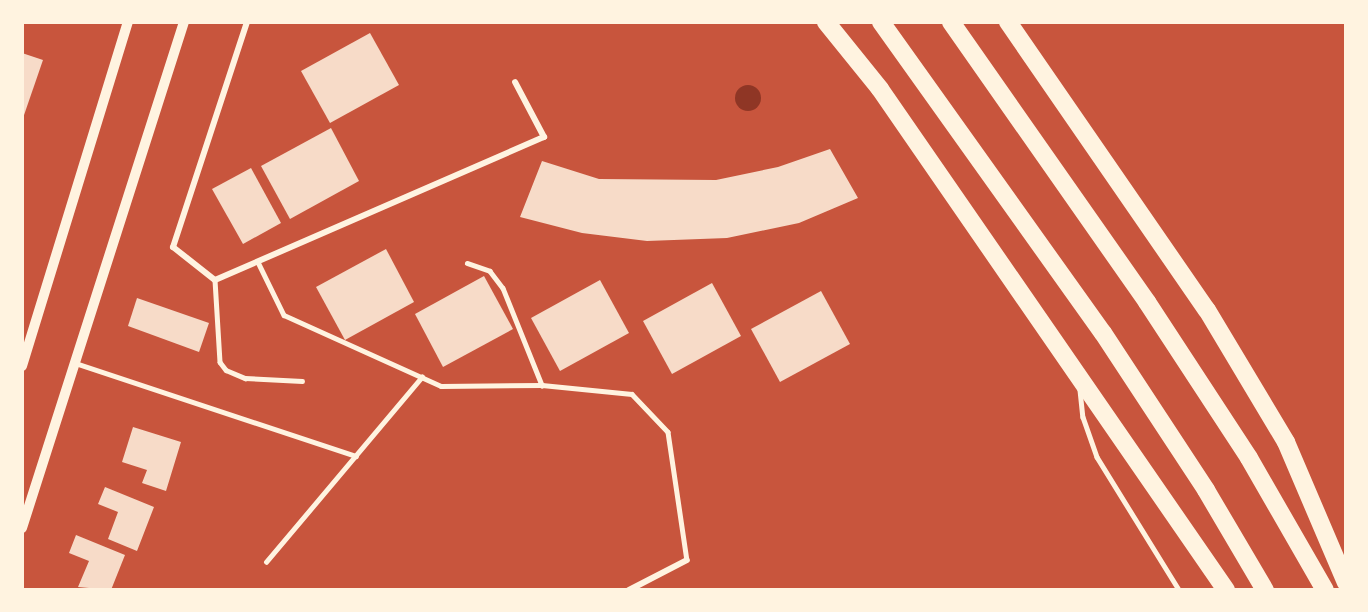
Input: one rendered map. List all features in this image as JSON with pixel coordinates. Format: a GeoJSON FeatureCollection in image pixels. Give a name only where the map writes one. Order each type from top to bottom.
{"type":"FeatureCollection","features":[{"type":"Feature","properties":{"kind":"highway"},"geometry":{"type":"LineString","coordinates":[[826,22],[880,89],[1226,590]]}},
{"type":"Feature","properties":{"kind":"highway"},"geometry":{"type":"LineString","coordinates":[[881,22],[1103,333],[1206,490],[1265,590]]}},
{"type":"Feature","properties":{"kind":"highway"},"geometry":{"type":"LineString","coordinates":[[951,22],[1140,292],[1249,459],[1326,590]]}},
{"type":"Feature","properties":{"kind":"highway"},"geometry":{"type":"LineString","coordinates":[[1008,22],[1207,310],[1286,442],[1346,583]]}},
{"type":"Feature","properties":{"kind":"street"},"geometry":{"type":"LineString","coordinates":[[23,361],[128,22]]}},
{"type":"Feature","properties":{"kind":"street"},"geometry":{"type":"LineString","coordinates":[[22,528],[184,22]]}},
{"type":"Feature","properties":{"kind":"street"},"geometry":{"type":"LineString","coordinates":[[247,22],[173,247],[215,280],[544,137],[515,82]]}},
{"type":"Feature","properties":{"kind":"street"},"geometry":{"type":"LineString","coordinates":[[629,590],[687,560]]}},
{"type":"Feature","properties":{"kind":"lane"},"geometry":{"type":"LineString","coordinates":[[258,262],[284,315],[441,386],[542,385],[632,394],[668,432],[687,560]]}},
{"type":"Feature","properties":{"kind":"lane"},"geometry":{"type":"LineString","coordinates":[[467,263],[489,271],[503,288],[542,385]]}},
{"type":"Feature","properties":{"kind":"lane"},"geometry":{"type":"LineString","coordinates":[[215,280],[220,311],[220,362],[226,370],[246,378],[302,381]]}},
{"type":"Feature","properties":{"kind":"lane"},"geometry":{"type":"LineString","coordinates":[[75,363],[356,456]]}},
{"type":"Feature","properties":{"kind":"lane"},"geometry":{"type":"LineString","coordinates":[[1079,375],[1083,417],[1097,457],[1179,590]]}},
{"type":"Feature","properties":{"kind":"lane"},"geometry":{"type":"LineString","coordinates":[[266,562],[422,377]]}},
{"type":"Feature","properties":{"kind":"shaded area"},"geometry":{"type":"Polygon","coordinates":[[[748,85],[757,89],[761,98],[757,107],[748,111],[739,107],[735,98],[739,89],[748,85]]]}},
{"type":"Feature","properties":{"kind":"building"},"geometry":{"type":"Polygon","coordinates":[[[370,33],[399,85],[330,123],[301,71],[370,33]]]}},
{"type":"Feature","properties":{"kind":"building"},"geometry":{"type":"Polygon","coordinates":[[[22,53],[43,60],[23,118],[22,118],[22,53]]]}},
{"type":"Feature","properties":{"kind":"building"},"geometry":{"type":"Polygon","coordinates":[[[331,128],[359,181],[290,219],[261,166],[331,128]]]}},
{"type":"Feature","properties":{"kind":"building"},"geometry":{"type":"Polygon","coordinates":[[[830,149],[858,198],[799,223],[727,238],[647,241],[582,233],[520,217],[542,161],[599,179],[716,180],[778,167],[830,149]]]}},
{"type":"Feature","properties":{"kind":"building"},"geometry":{"type":"Polygon","coordinates":[[[251,168],[281,223],[243,244],[212,189],[251,168]]]}},
{"type":"Feature","properties":{"kind":"building"},"geometry":{"type":"Polygon","coordinates":[[[386,249],[414,302],[345,340],[316,287],[386,249]]]}},
{"type":"Feature","properties":{"kind":"building"},"geometry":{"type":"Polygon","coordinates":[[[484,276],[513,329],[443,367],[415,314],[484,276]]]}},
{"type":"Feature","properties":{"kind":"building"},"geometry":{"type":"Polygon","coordinates":[[[600,280],[629,333],[560,371],[531,318],[600,280]]]}},
{"type":"Feature","properties":{"kind":"building"},"geometry":{"type":"Polygon","coordinates":[[[712,283],[741,336],[672,374],[643,321],[712,283]]]}},
{"type":"Feature","properties":{"kind":"building"},"geometry":{"type":"Polygon","coordinates":[[[821,291],[850,344],[780,382],[751,329],[821,291]]]}},
{"type":"Feature","properties":{"kind":"building"},"geometry":{"type":"Polygon","coordinates":[[[137,298],[209,323],[199,352],[128,326],[137,298]]]}},
{"type":"Feature","properties":{"kind":"building"},"geometry":{"type":"Polygon","coordinates":[[[133,427],[181,442],[166,491],[142,483],[147,470],[122,462],[133,427]]]}},
{"type":"Feature","properties":{"kind":"building"},"geometry":{"type":"Polygon","coordinates":[[[105,487],[154,507],[137,551],[108,539],[118,512],[98,504],[105,487]]]}},
{"type":"Feature","properties":{"kind":"building"},"geometry":{"type":"Polygon","coordinates":[[[76,535],[125,555],[111,590],[78,587],[89,561],[69,553],[76,535]]]}}]}
